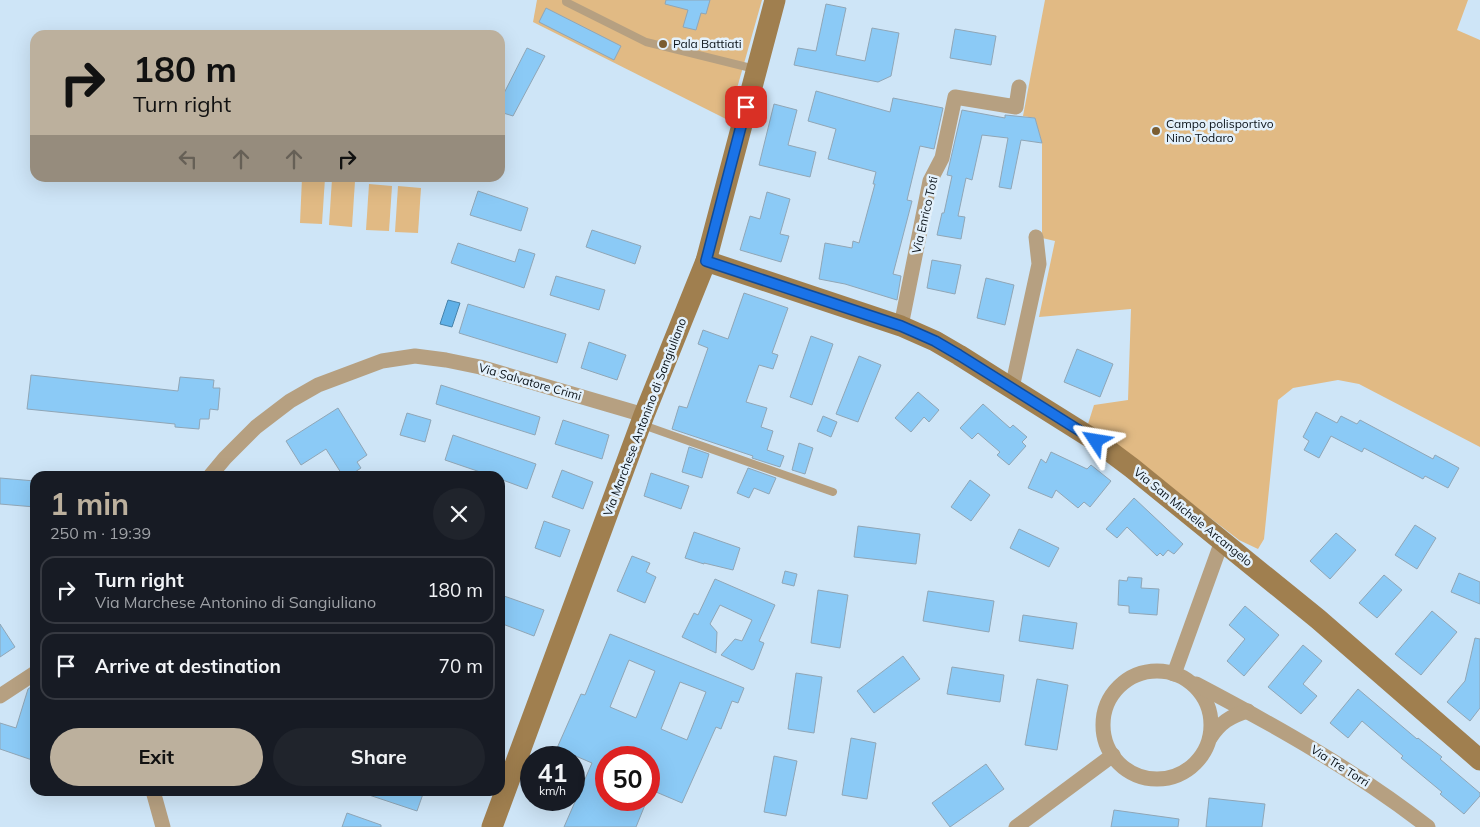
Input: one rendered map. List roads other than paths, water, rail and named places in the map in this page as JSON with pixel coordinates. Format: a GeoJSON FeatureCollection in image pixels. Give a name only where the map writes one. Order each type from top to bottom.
{"type":"FeatureCollection","features":[{"type":"Feature","properties":{"kind":"main road","name":"Via Marchese Antonino di Sangiuliano"},"geometry":{"type":"LineString","coordinates":[[505,792],[642,420],[706,261],[775,0]]}},
{"type":"Feature","properties":{"kind":"main road","name":"Via San Michele Arcangelo"},"geometry":{"type":"LineString","coordinates":[[706,261],[901,326],[943,346],[1096,441],[1318,619],[1480,760]]}},
{"type":"Feature","properties":{"kind":"main road","name":"Via Marchese Antonino di Sangiuliano"},"geometry":{"type":"LineString","coordinates":[[492,827],[503,796]]}},
{"type":"Feature","properties":{"kind":"street","name":"Via Enrico Toti"},"geometry":{"type":"LineString","coordinates":[[901,326],[930,182],[942,158],[955,97],[1016,106],[1019,87]]}},
{"type":"Feature","properties":{"kind":"street"},"geometry":{"type":"LineString","coordinates":[[1012,388],[1039,264],[1036,237]]}},
{"type":"Feature","properties":{"kind":"street","name":"Via Salvatore Crimi"},"geometry":{"type":"LineString","coordinates":[[215,471],[256,427],[290,401],[318,386],[382,361],[415,356],[480,367],[642,420]]}},
{"type":"Feature","properties":{"kind":"street"},"geometry":{"type":"LineString","coordinates":[[1181,677],[1222,541]]}},
{"type":"Feature","properties":{"kind":"street"},"geometry":{"type":"LineString","coordinates":[[1209,740],[1211,727],[1207,707],[1197,689],[1181,677],[1155,671],[1136,675],[1120,685],[1108,700],[1103,719],[1104,738],[1113,755],[1122,765],[1133,773],[1145,777],[1159,778],[1178,774],[1195,763],[1203,752],[1216,728],[1235,714],[1248,711]]}},
{"type":"Feature","properties":{"kind":"street"},"geometry":{"type":"LineString","coordinates":[[0,696],[30,675]]}},
{"type":"Feature","properties":{"kind":"street","name":"Via Tre Torri"},"geometry":{"type":"LineString","coordinates":[[1181,677],[1285,732],[1393,800],[1428,827]]}},
{"type":"Feature","properties":{"kind":"street"},"geometry":{"type":"LineString","coordinates":[[1016,827],[1113,755]]}},
{"type":"Feature","properties":{"kind":"street"},"geometry":{"type":"LineString","coordinates":[[154,796],[163,827]]}},
{"type":"Feature","properties":{"kind":"lane"},"geometry":{"type":"LineString","coordinates":[[566,0],[566,2],[646,42],[756,69]]}},
{"type":"Feature","properties":{"kind":"lane"},"geometry":{"type":"LineString","coordinates":[[642,420],[833,492]]}},
{"type":"Feature","properties":{"kind":"water"},"geometry":{"type":"Polygon","coordinates":[[[448,300],[460,303],[452,327],[440,324],[448,300]]]}},
{"type":"Feature","properties":{"kind":"place","name":"Pala Battiati"},"geometry":{"type":"Point","coordinates":[663,44]}},
{"type":"Feature","properties":{"kind":"place","name":"Campo polisportivo Nino Todaro"},"geometry":{"type":"Point","coordinates":[1156,131]}}]}
